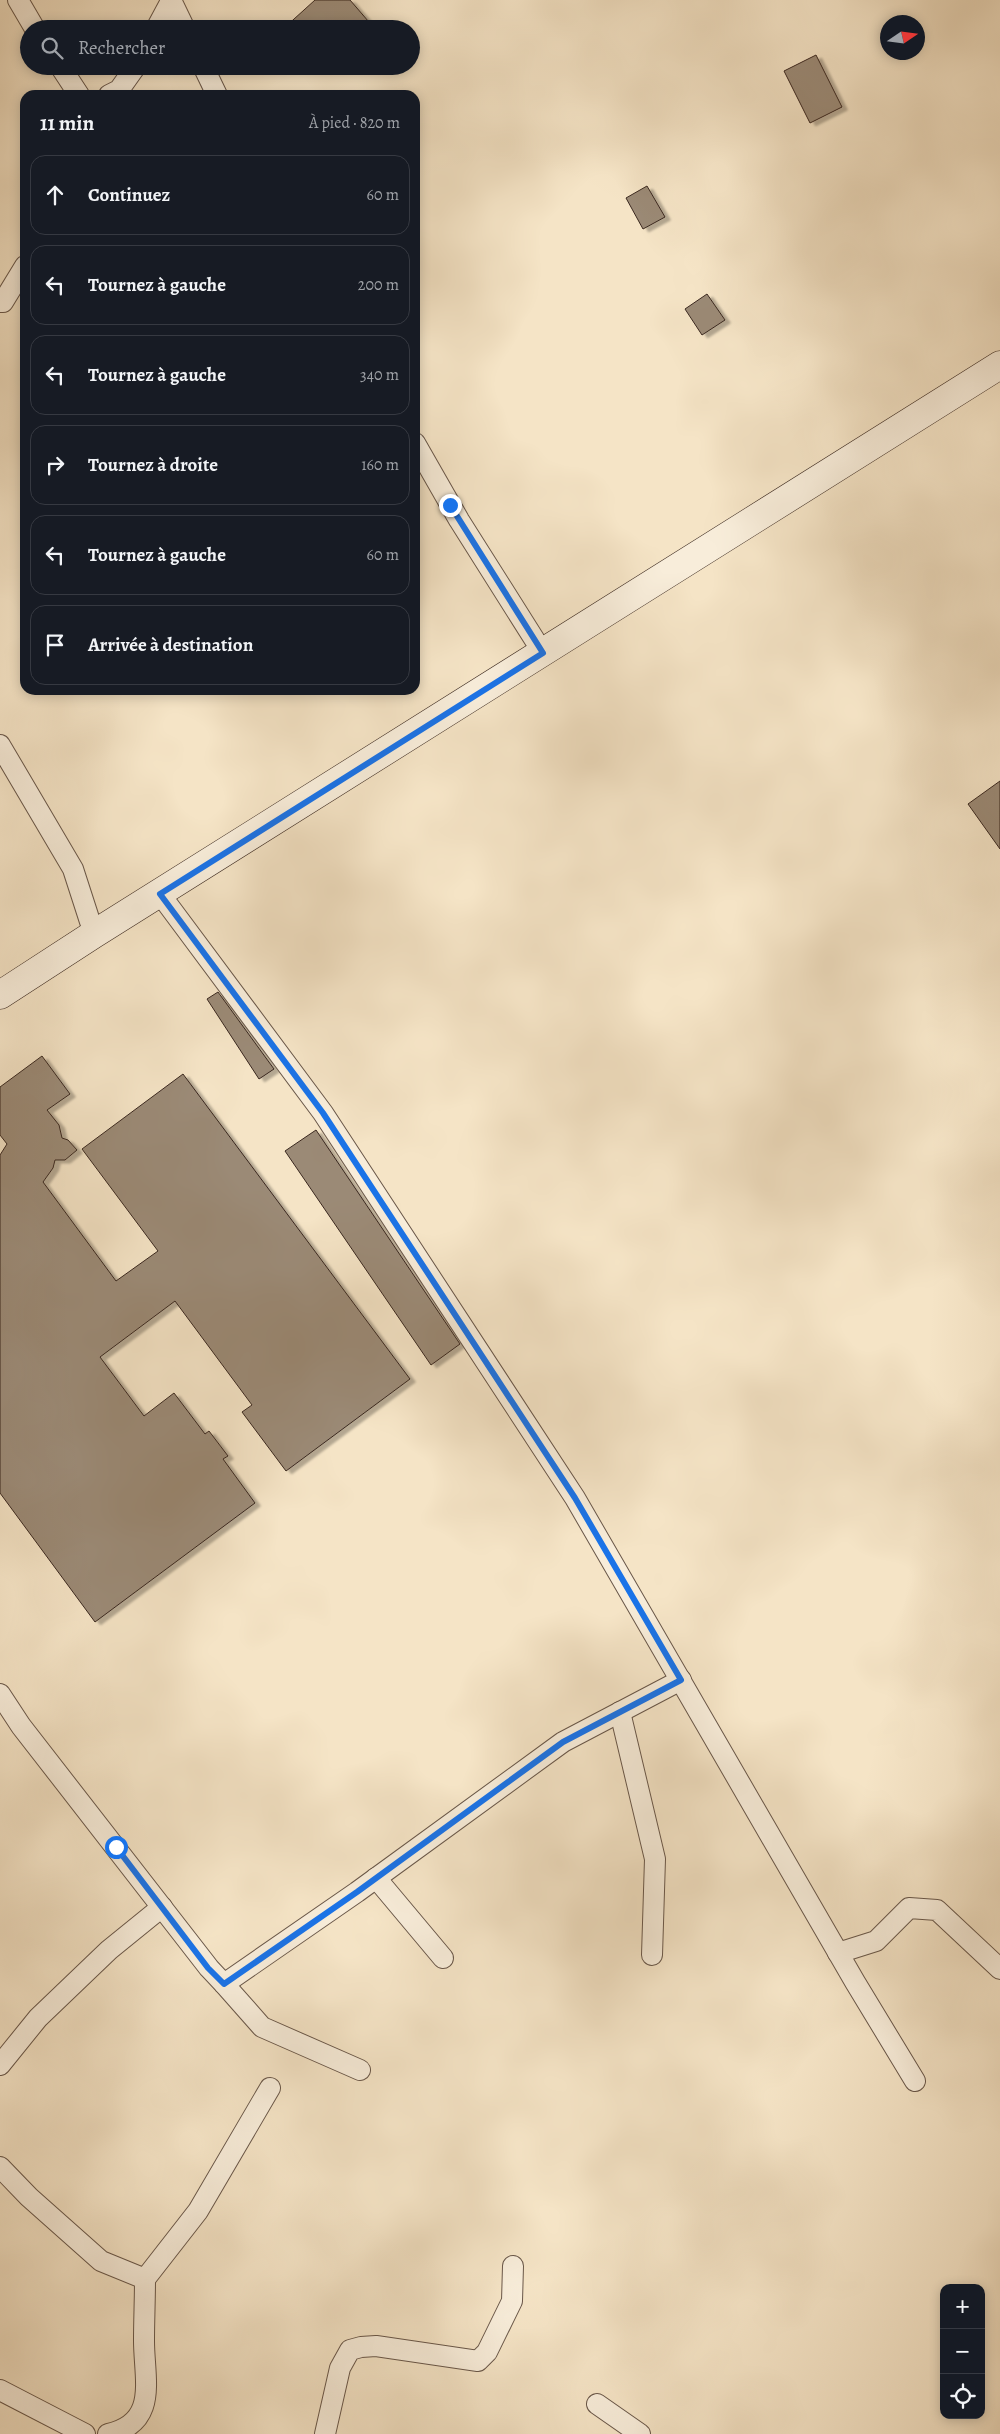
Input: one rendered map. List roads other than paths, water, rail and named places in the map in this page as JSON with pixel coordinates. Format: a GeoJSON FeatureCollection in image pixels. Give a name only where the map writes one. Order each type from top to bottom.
{"type":"FeatureCollection","features":[{"type":"Feature","properties":{"kind":"main road"},"geometry":{"type":"LineString","coordinates":[[0,995],[94,934],[1000,365]]}},
{"type":"Feature","properties":{"kind":"street"},"geometry":{"type":"LineString","coordinates":[[18,0],[30,20]]}},
{"type":"Feature","properties":{"kind":"street"},"geometry":{"type":"LineString","coordinates":[[161,20],[171,0]]}},
{"type":"Feature","properties":{"kind":"street"},"geometry":{"type":"LineString","coordinates":[[171,0],[181,20]]}},
{"type":"Feature","properties":{"kind":"street"},"geometry":{"type":"LineString","coordinates":[[66,75],[76,90]]}},
{"type":"Feature","properties":{"kind":"street"},"geometry":{"type":"LineString","coordinates":[[117,90],[129,75]]}},
{"type":"Feature","properties":{"kind":"street"},"geometry":{"type":"LineString","coordinates":[[207,75],[214,90]]}},
{"type":"Feature","properties":{"kind":"street"},"geometry":{"type":"LineString","coordinates":[[0,302],[3,302],[20,274]]}},
{"type":"Feature","properties":{"kind":"street"},"geometry":{"type":"LineString","coordinates":[[420,452],[459,520],[543,653]]}},
{"type":"Feature","properties":{"kind":"street"},"geometry":{"type":"LineString","coordinates":[[0,745],[73,869],[94,934]]}},
{"type":"Feature","properties":{"kind":"street"},"geometry":{"type":"LineString","coordinates":[[160,894],[323,1113],[575,1498],[838,1952],[915,2081]]}},
{"type":"Feature","properties":{"kind":"street"},"geometry":{"type":"LineString","coordinates":[[224,1984],[376,1878],[563,1742],[681,1680]]}},
{"type":"Feature","properties":{"kind":"street"},"geometry":{"type":"LineString","coordinates":[[0,1694],[22,1726],[208,1968],[262,2027],[360,2070]]}},
{"type":"Feature","properties":{"kind":"street"},"geometry":{"type":"LineString","coordinates":[[620,1712],[655,1859],[652,1955]]}},
{"type":"Feature","properties":{"kind":"street"},"geometry":{"type":"LineString","coordinates":[[376,1878],[443,1958]]}},
{"type":"Feature","properties":{"kind":"street"},"geometry":{"type":"LineString","coordinates":[[0,2065],[38,2018],[109,1950],[162,1907]]}},
{"type":"Feature","properties":{"kind":"street"},"geometry":{"type":"LineString","coordinates":[[838,1952],[876,1941],[909,1908],[937,1910],[1000,1969]]}},
{"type":"Feature","properties":{"kind":"street"},"geometry":{"type":"LineString","coordinates":[[108,2434],[123,2431],[134,2420],[142,2410],[148,2394],[144,2343],[145,2279],[198,2211],[270,2088]]}},
{"type":"Feature","properties":{"kind":"street"},"geometry":{"type":"LineString","coordinates":[[0,2167],[29,2197],[101,2261],[145,2279]]}},
{"type":"Feature","properties":{"kind":"street"},"geometry":{"type":"LineString","coordinates":[[325,2434],[340,2368],[350,2350],[361,2346],[376,2346],[478,2361],[487,2352],[512,2301],[513,2266]]}},
{"type":"Feature","properties":{"kind":"street"},"geometry":{"type":"LineString","coordinates":[[0,2390],[85,2434]]}},
{"type":"Feature","properties":{"kind":"street"},"geometry":{"type":"LineString","coordinates":[[597,2404],[640,2434]]}}]}
